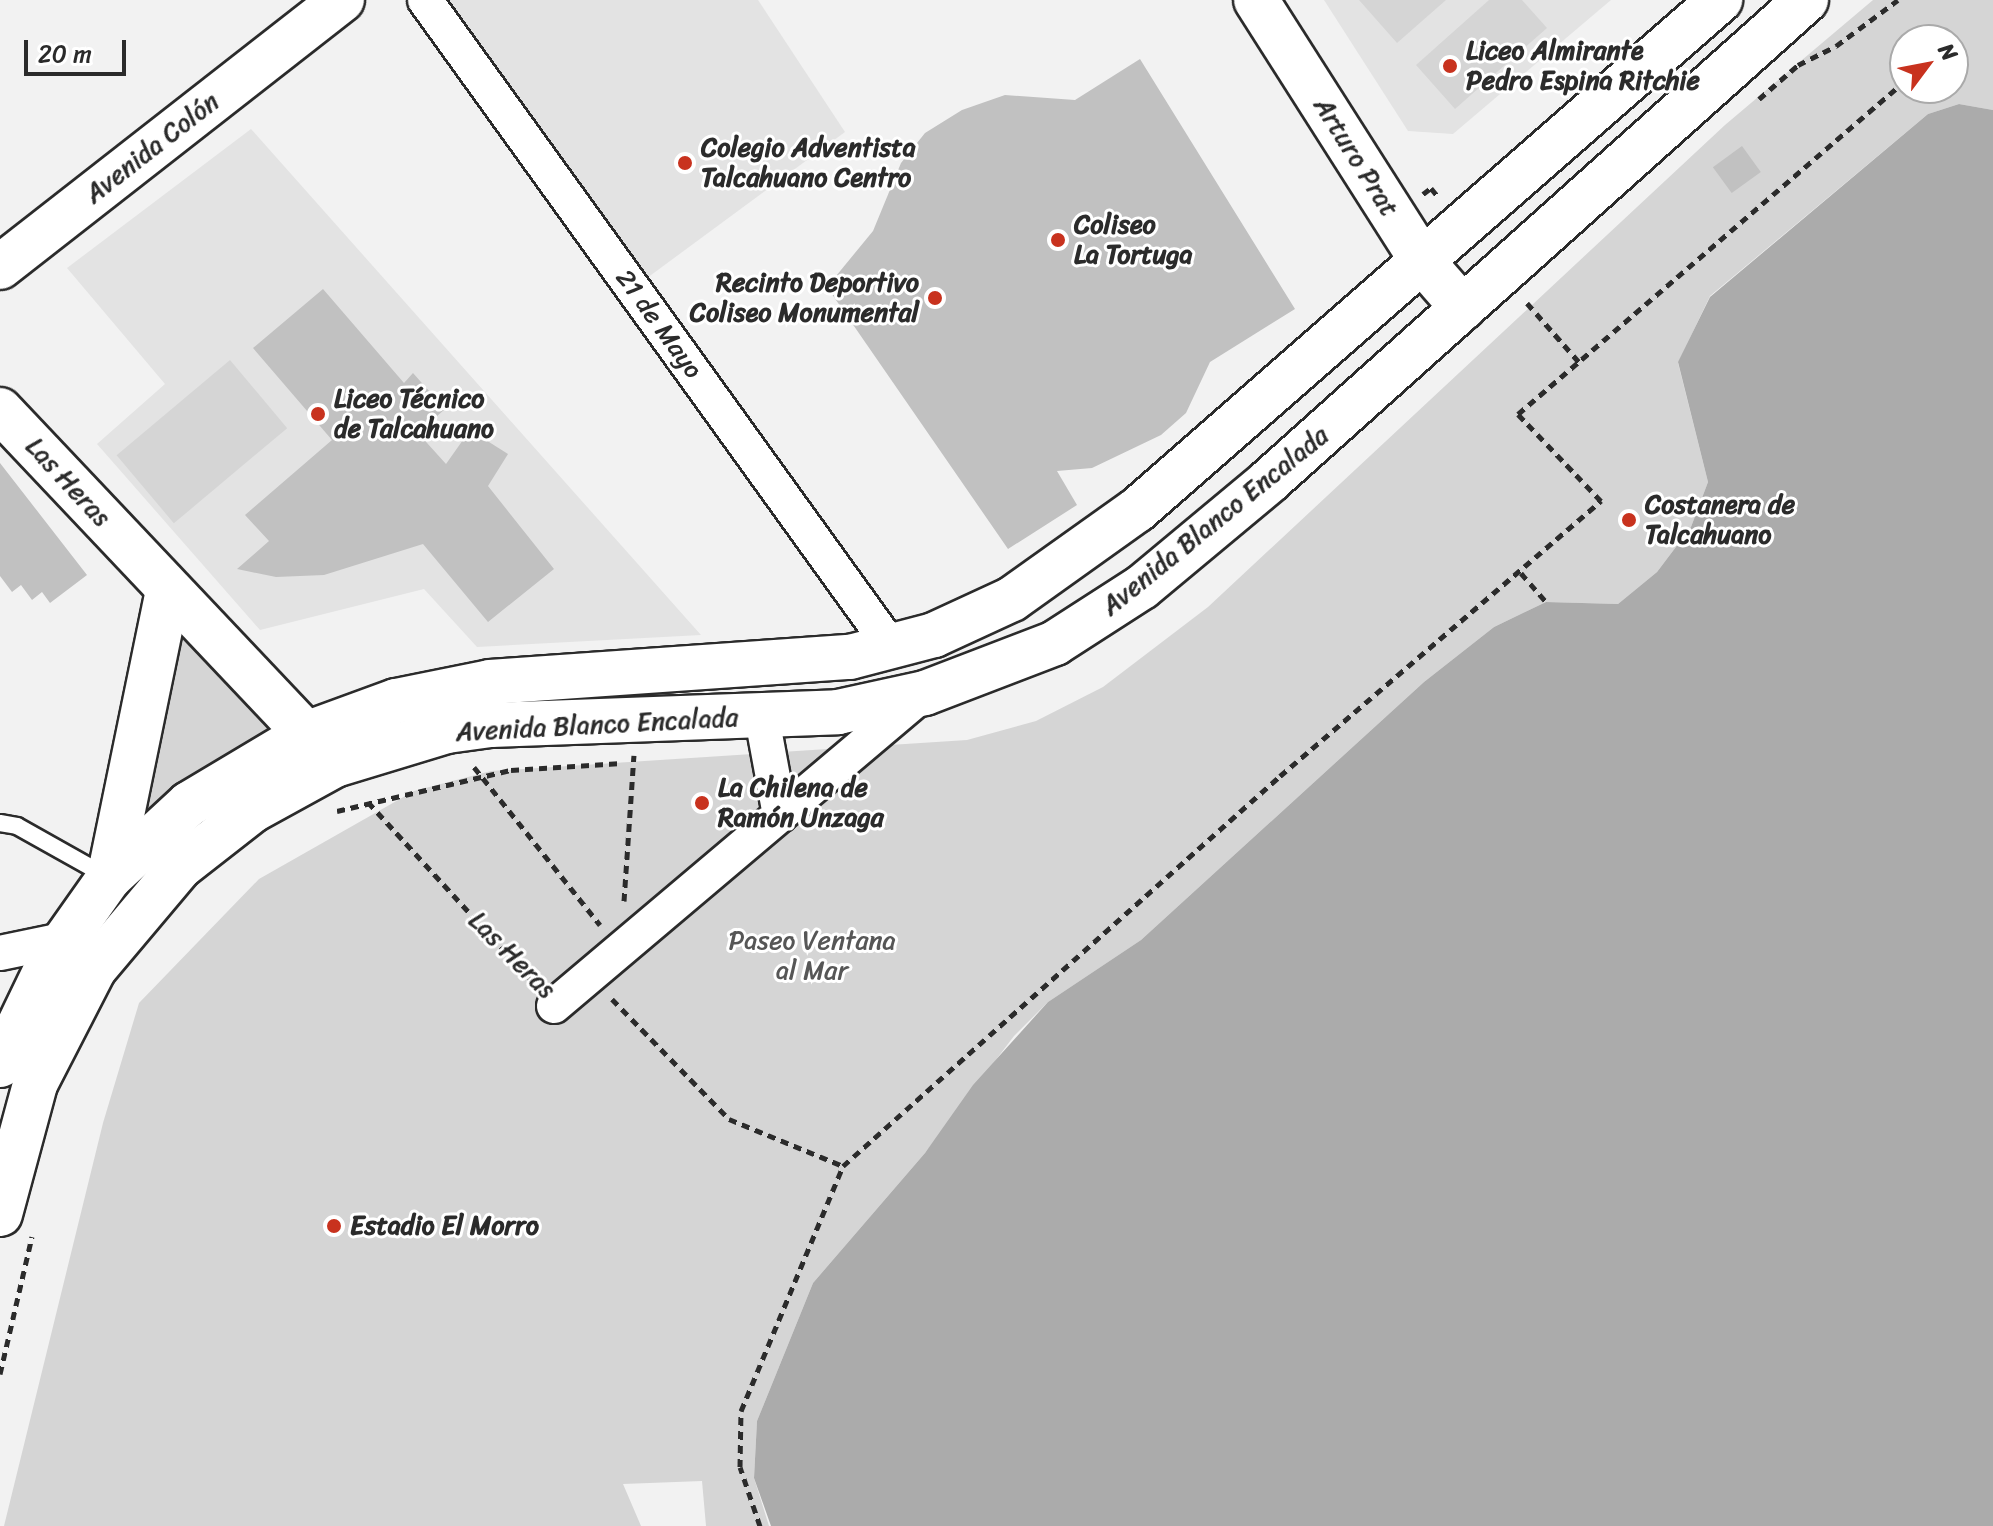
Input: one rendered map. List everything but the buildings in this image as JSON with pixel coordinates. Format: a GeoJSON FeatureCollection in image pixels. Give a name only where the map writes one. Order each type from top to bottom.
{"type":"FeatureCollection","features":[{"type":"Feature","properties":{"kind":"main road","name":"Avenida Colón"},"geometry":{"type":"LineString","coordinates":[[0,267],[297,14],[342,0]]}},
{"type":"Feature","properties":{"kind":"main road","name":"Arturo Prat"},"geometry":{"type":"LineString","coordinates":[[1256,0],[1422,261],[1463,308]]}},
{"type":"Feature","properties":{"kind":"main road","name":"Avenida Blanco Encalada"},"geometry":{"type":"LineString","coordinates":[[109,878],[189,804],[306,734],[396,701],[490,682],[777,665],[892,648],[974,619],[1062,568],[1137,510],[1720,0]]}},
{"type":"Feature","properties":{"kind":"main road","name":"Avenida Blanco Encalada"},"geometry":{"type":"LineString","coordinates":[[0,1214],[21,1125],[52,1045],[94,969],[147,900],[215,837],[335,765],[447,731],[491,725],[762,718],[838,712],[925,693],[1055,643],[1142,587],[1463,308],[1806,0]]}},
{"type":"Feature","properties":{"kind":"main road","name":"Las Heras"},"geometry":{"type":"LineString","coordinates":[[0,410],[306,734]]}},
{"type":"Feature","properties":{"kind":"main road"},"geometry":{"type":"LineString","coordinates":[[4,1040],[63,940],[109,878],[168,590]]}},
{"type":"Feature","properties":{"kind":"street","name":"21 de Mayo"},"geometry":{"type":"LineString","coordinates":[[425,0],[892,648]]}},
{"type":"Feature","properties":{"kind":"street","name":"Las Heras"},"geometry":{"type":"LineString","coordinates":[[554,1006],[925,693]]}},
{"type":"Feature","properties":{"kind":"street"},"geometry":{"type":"LineString","coordinates":[[762,718],[780,815]]}},
{"type":"Feature","properties":{"kind":"street"},"geometry":{"type":"LineString","coordinates":[[0,953],[63,940]]}},
{"type":"Feature","properties":{"kind":"lane"},"geometry":{"type":"LineString","coordinates":[[0,823],[17,826],[109,878]]}},
{"type":"Feature","properties":{"kind":"path"},"geometry":{"type":"LineString","coordinates":[[760,1526],[740,1467],[741,1411],[843,1166],[1280,776],[1521,573],[1601,501],[1518,414],[1889,95]]}},
{"type":"Feature","properties":{"kind":"path"},"geometry":{"type":"LineString","coordinates":[[1501,274],[1579,362]]}},
{"type":"Feature","properties":{"kind":"path"},"geometry":{"type":"LineString","coordinates":[[1521,573],[1546,602]]}},
{"type":"Feature","properties":{"kind":"path"},"geometry":{"type":"LineString","coordinates":[[621,950],[637,720]]}},
{"type":"Feature","properties":{"kind":"path"},"geometry":{"type":"LineString","coordinates":[[447,731],[621,950]]}},
{"type":"Feature","properties":{"kind":"path","name":"Las Heras"},"geometry":{"type":"LineString","coordinates":[[335,765],[554,1006]]}},
{"type":"Feature","properties":{"kind":"path"},"geometry":{"type":"LineString","coordinates":[[589,976],[729,1119],[843,1166]]}},
{"type":"Feature","properties":{"kind":"shaded area","name":"Colegio Adventista Talcahuano Centro"},"geometry":{"type":"Polygon","coordinates":[[[447,0],[758,0],[845,132],[647,278],[447,0]]]}},
{"type":"Feature","properties":{"kind":"shaded area","name":"Liceo Almirante Pedro Espina Ritchie"},"geometry":{"type":"Polygon","coordinates":[[[1324,0],[1611,0],[1453,134],[1408,131],[1324,0]]]}},
{"type":"Feature","properties":{"kind":"shaded area"},"geometry":{"type":"Polygon","coordinates":[[[1959,104],[1993,110],[1993,1526],[771,1526],[754,1478],[757,1421],[813,1283],[925,1153],[973,1085],[1048,1002],[1141,940],[1424,682],[1494,627],[1546,602],[1618,604],[1657,572],[1691,527],[1708,482],[1678,362],[1710,297],[1928,114],[1959,104]]]}},
{"type":"Feature","properties":{"kind":"shaded area","name":"Liceo Técnico de Talcahuano"},"geometry":{"type":"Polygon","coordinates":[[[251,129],[701,635],[477,647],[424,589],[260,630],[97,444],[165,384],[67,268],[251,129]]]}},
{"type":"Feature","properties":{"kind":"green space"},"geometry":{"type":"Polygon","coordinates":[[[1359,0],[1446,0],[1397,43],[1359,0]]]}},
{"type":"Feature","properties":{"kind":"green space"},"geometry":{"type":"Polygon","coordinates":[[[1489,0],[1522,0],[1547,28],[1455,109],[1416,65],[1489,0]]]}},
{"type":"Feature","properties":{"kind":"green space","name":"Paseo Ventana al Mar"},"geometry":{"type":"Polygon","coordinates":[[[1873,0],[1993,0],[1993,110],[1959,104],[1928,114],[1710,296],[1678,363],[1708,482],[1691,527],[1657,572],[1618,604],[1546,602],[1494,627],[1424,682],[1141,940],[1048,1002],[1014,1036],[925,1153],[813,1283],[757,1421],[754,1478],[769,1526],[706,1526],[702,1481],[623,1484],[641,1526],[4,1526],[103,1123],[139,1003],[259,879],[414,791],[491,771],[967,740],[1036,721],[1103,687],[1208,607],[1725,125],[1873,0]]]}},
{"type":"Feature","properties":{"kind":"green space"},"geometry":{"type":"Polygon","coordinates":[[[230,360],[287,428],[174,523],[117,455],[230,360]]]}},
{"type":"Feature","properties":{"kind":"green space"},"geometry":{"type":"Polygon","coordinates":[[[182,621],[281,724],[186,784],[132,827],[182,621]]]}},
{"type":"Feature","properties":{"kind":"place","name":"Liceo Almirante Pedro Espina Ritchie"},"geometry":{"type":"Point","coordinates":[1450,66]}},
{"type":"Feature","properties":{"kind":"place","name":"Colegio Adventista Talcahuano Centro"},"geometry":{"type":"Point","coordinates":[685,163]}},
{"type":"Feature","properties":{"kind":"place","name":"Coliseo La Tortuga"},"geometry":{"type":"Point","coordinates":[1058,240]}},
{"type":"Feature","properties":{"kind":"place","name":"Recinto Deportivo Coliseo Monumental"},"geometry":{"type":"Point","coordinates":[935,298]}},
{"type":"Feature","properties":{"kind":"place","name":"Liceo Técnico de Talcahuano"},"geometry":{"type":"Point","coordinates":[318,414]}},
{"type":"Feature","properties":{"kind":"place","name":"Costanera de Talcahuano"},"geometry":{"type":"Point","coordinates":[1629,520]}},
{"type":"Feature","properties":{"kind":"place","name":"La Chilena de Ramón Unzaga"},"geometry":{"type":"Point","coordinates":[702,803]}},
{"type":"Feature","properties":{"kind":"place","name":"Estadio El Morro"},"geometry":{"type":"Point","coordinates":[334,1226]}}]}
